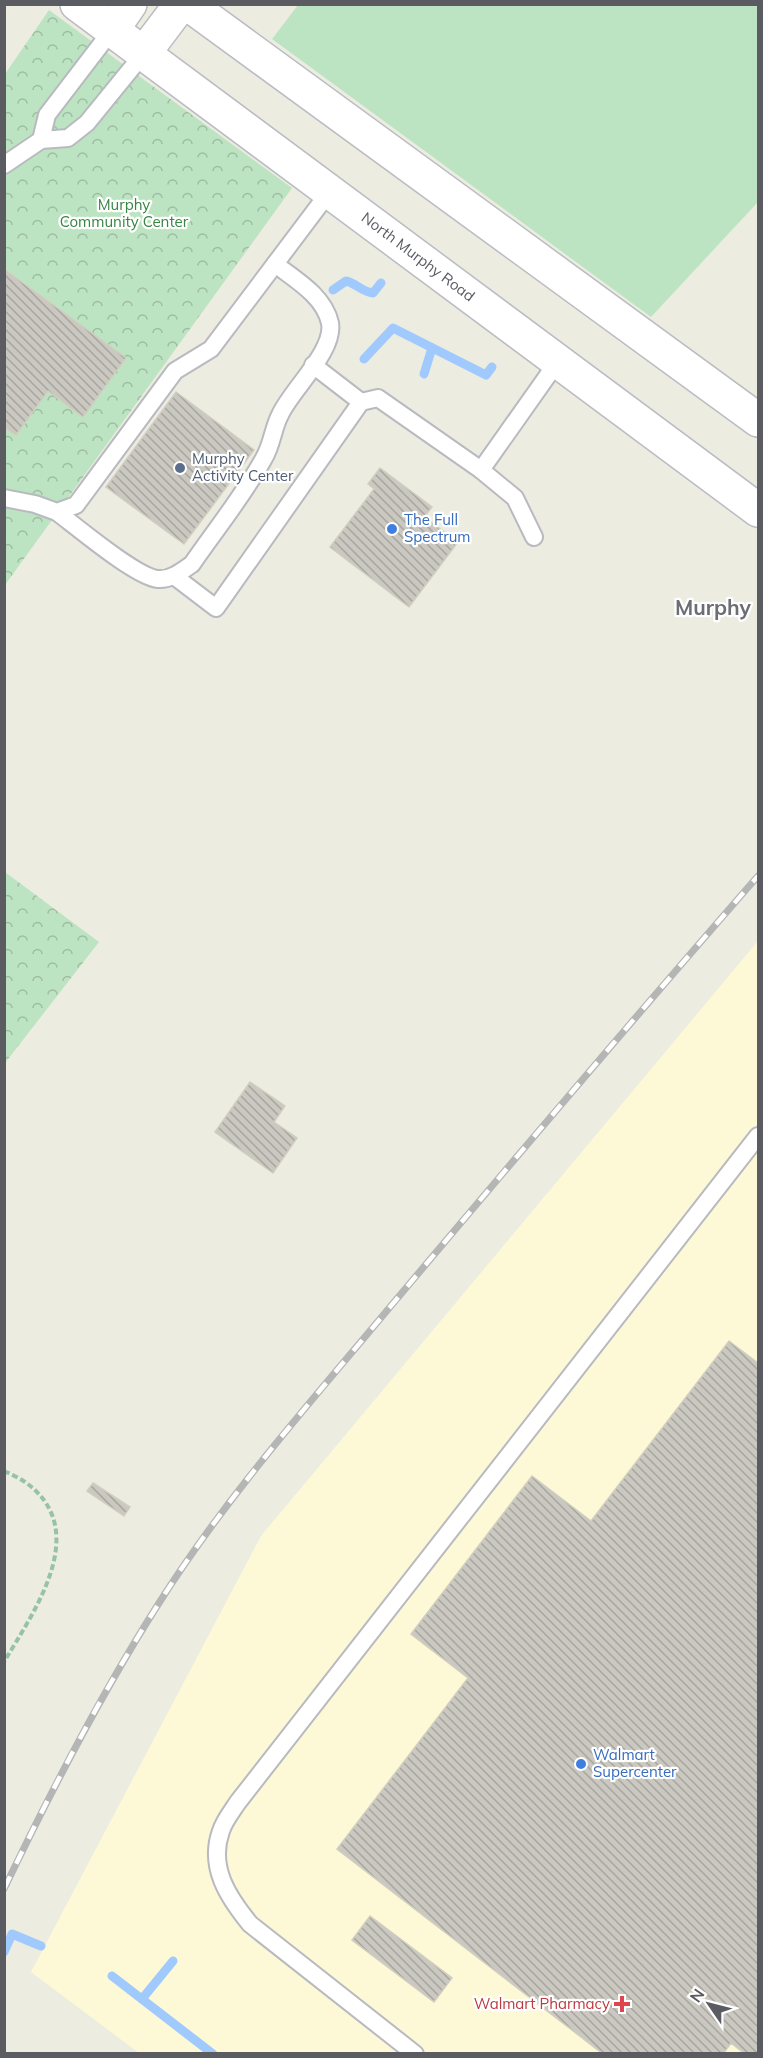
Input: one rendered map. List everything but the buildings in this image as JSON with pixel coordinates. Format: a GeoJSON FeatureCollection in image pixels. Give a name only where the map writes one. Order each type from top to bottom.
{"type":"FeatureCollection","features":[{"type":"Feature","properties":{"kind":"main road","name":"North Murphy Road"},"geometry":{"type":"LineString","coordinates":[[77,4],[121,17],[144,53],[759,510]]}},
{"type":"Feature","properties":{"kind":"main road"},"geometry":{"type":"LineString","coordinates":[[144,53],[181,4]]}},
{"type":"Feature","properties":{"kind":"main road"},"geometry":{"type":"LineString","coordinates":[[188,4],[759,420]]}},
{"type":"Feature","properties":{"kind":"lane"},"geometry":{"type":"LineString","coordinates":[[41,140],[47,115],[121,17]]}},
{"type":"Feature","properties":{"kind":"lane"},"geometry":{"type":"LineString","coordinates":[[4,165],[41,140],[68,138],[87,123],[144,53]]}},
{"type":"Feature","properties":{"kind":"lane"},"geometry":{"type":"LineString","coordinates":[[57,512],[76,505],[174,371],[211,349],[330,191]]}},
{"type":"Feature","properties":{"kind":"lane"},"geometry":{"type":"LineString","coordinates":[[4,498],[35,504],[57,512],[138,572],[158,579],[174,576],[192,564],[266,456],[280,414],[329,338],[330,324],[321,303],[304,286],[275,264]]}},
{"type":"Feature","properties":{"kind":"lane"},"geometry":{"type":"LineString","coordinates":[[481,470],[558,361]]}},
{"type":"Feature","properties":{"kind":"lane"},"geometry":{"type":"LineString","coordinates":[[313,365],[361,402]]}},
{"type":"Feature","properties":{"kind":"lane"},"geometry":{"type":"LineString","coordinates":[[174,576],[216,608],[361,402],[378,398],[481,470],[514,498],[534,537]]}},
{"type":"Feature","properties":{"kind":"lane"},"geometry":{"type":"LineString","coordinates":[[415,2054],[250,1924],[221,1881],[216,1854],[221,1830],[238,1802],[759,1136]]}},
{"type":"Feature","properties":{"kind":"path"},"geometry":{"type":"LineString","coordinates":[[4,1471],[26,1482],[43,1500],[54,1519],[57,1540],[56,1561],[39,1600],[4,1662]]}},
{"type":"Feature","properties":{"kind":"shaded area"},"geometry":{"type":"Polygon","coordinates":[[[758,941],[758,2053],[139,2053],[31,1972],[261,1536],[758,941]]]}},
{"type":"Feature","properties":{"kind":"green space"},"geometry":{"type":"Polygon","coordinates":[[[298,5],[758,5],[758,202],[651,317],[272,39],[298,5]]]}},
{"type":"Feature","properties":{"kind":"green space","name":"Murphy Community Center"},"geometry":{"type":"Polygon","coordinates":[[[49,10],[292,188],[5,585],[5,74],[49,10]]]}},
{"type":"Feature","properties":{"kind":"green space"},"geometry":{"type":"Polygon","coordinates":[[[5,872],[99,942],[5,1063],[5,872]]]}},
{"type":"Feature","properties":{"kind":"waterway"},"geometry":{"type":"LineString","coordinates":[[333,290],[346,281],[373,293],[381,283]]}},
{"type":"Feature","properties":{"kind":"waterway"},"geometry":{"type":"LineString","coordinates":[[364,359],[393,328],[486,375],[492,367]]}},
{"type":"Feature","properties":{"kind":"waterway"},"geometry":{"type":"LineString","coordinates":[[424,374],[432,348]]}},
{"type":"Feature","properties":{"kind":"waterway"},"geometry":{"type":"LineString","coordinates":[[4,1952],[12,1934],[41,1946]]}},
{"type":"Feature","properties":{"kind":"waterway"},"geometry":{"type":"LineString","coordinates":[[142,1999],[173,1961]]}},
{"type":"Feature","properties":{"kind":"waterway"},"geometry":{"type":"LineString","coordinates":[[112,1976],[213,2054]]}},
{"type":"Feature","properties":{"kind":"railway"},"geometry":{"type":"LineString","coordinates":[[4,1889],[58,1779],[117,1672],[185,1564],[240,1488],[573,1090],[758,876]]}},
{"type":"Feature","properties":{"kind":"place","name":"Murphy Activity Center"},"geometry":{"type":"Point","coordinates":[180,468]}},
{"type":"Feature","properties":{"kind":"place","name":"The Full Spectrum"},"geometry":{"type":"Point","coordinates":[392,529]}},
{"type":"Feature","properties":{"kind":"place","name":"Walmart Supercenter"},"geometry":{"type":"Point","coordinates":[581,1764]}},
{"type":"Feature","properties":{"kind":"place","name":"Walmart Pharmacy"},"geometry":{"type":"Point","coordinates":[622,2004]}},
{"type":"Feature","properties":{"kind":"district","name":"Murphy"},"geometry":{"type":"Point","coordinates":[713,608]}}]}
